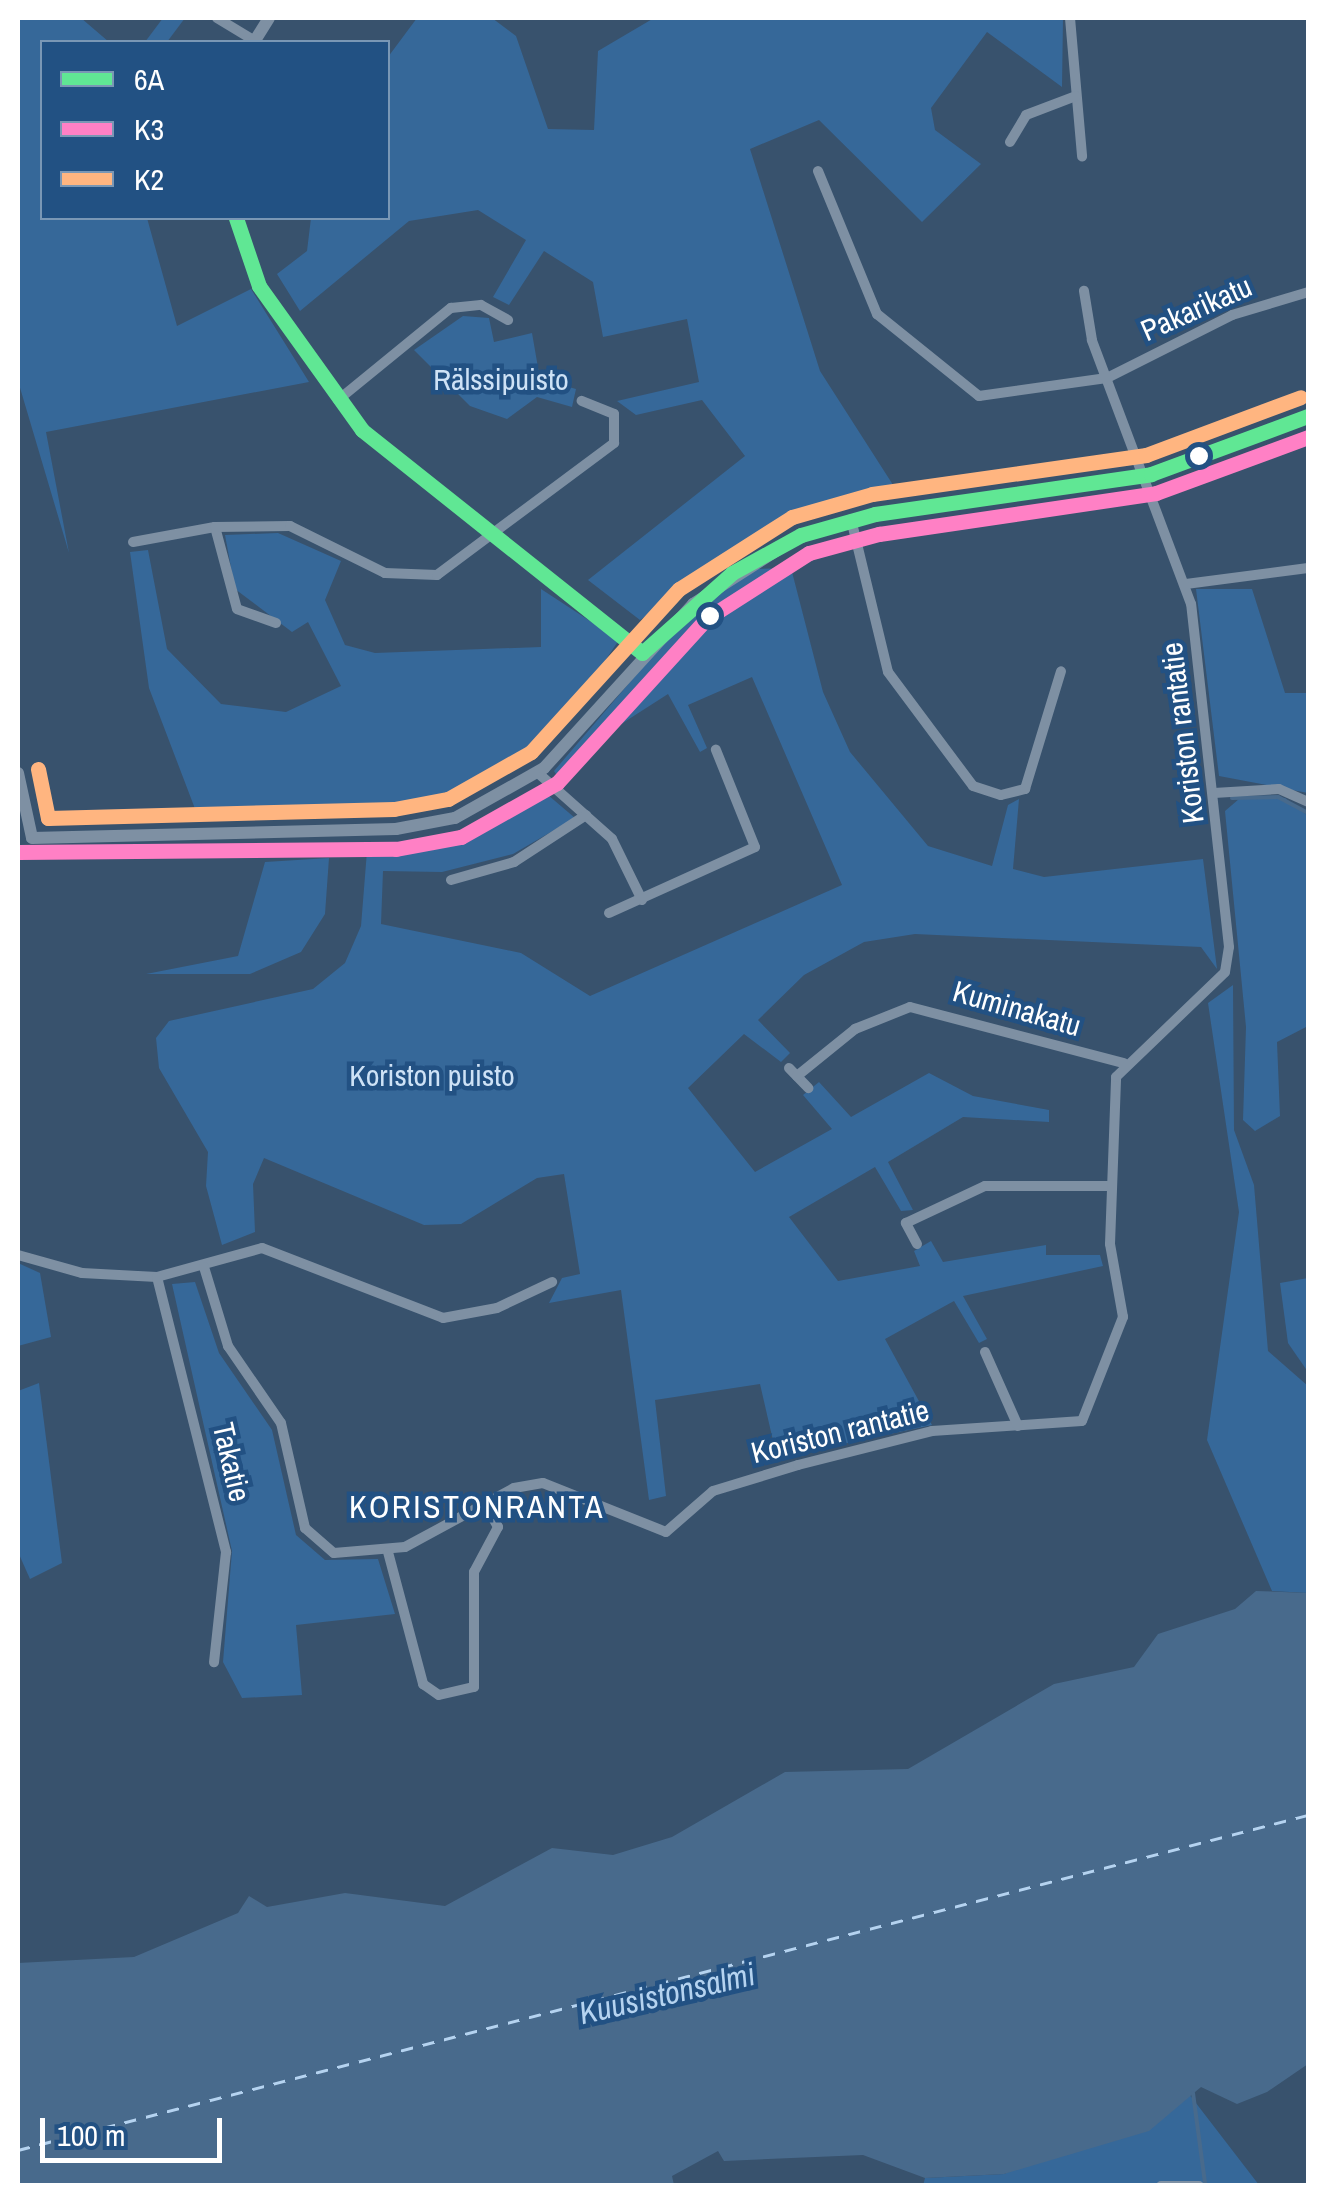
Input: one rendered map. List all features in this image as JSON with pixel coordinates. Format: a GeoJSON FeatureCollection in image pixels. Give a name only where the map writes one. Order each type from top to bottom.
{"type":"FeatureCollection","features":[{"type":"Feature","properties":{"kind":"street"},"geometry":{"type":"LineString","coordinates":[[218,18],[251,40]]}},
{"type":"Feature","properties":{"kind":"street"},"geometry":{"type":"LineString","coordinates":[[255,40],[269,18]]}},
{"type":"Feature","properties":{"kind":"street"},"geometry":{"type":"LineString","coordinates":[[1070,18],[1082,156]]}},
{"type":"Feature","properties":{"kind":"street"},"geometry":{"type":"LineString","coordinates":[[1010,142],[1026,115],[1076,96]]}},
{"type":"Feature","properties":{"kind":"street","name":"Pakarikatu"},"geometry":{"type":"LineString","coordinates":[[818,171],[868,300],[916,354],[979,396],[1106,378],[1232,315],[1308,292]]}},
{"type":"Feature","properties":{"kind":"street"},"geometry":{"type":"LineString","coordinates":[[237,220],[259,286],[338,400],[399,466],[642,653]]}},
{"type":"Feature","properties":{"kind":"street","name":"Koriston rantatie"},"geometry":{"type":"LineString","coordinates":[[204,1268],[228,1346],[281,1423],[305,1528],[334,1553],[388,1552],[514,1488],[558,1484],[666,1532],[713,1491],[759,1477],[932,1431],[1082,1421],[1106,1373],[1122,1317],[1111,1186],[1112,1100],[1124,1064],[1229,961],[1214,793],[1186,584],[1139,475],[1106,378],[1084,292]]}},
{"type":"Feature","properties":{"kind":"street"},"geometry":{"type":"LineString","coordinates":[[338,400],[451,308],[480,304],[508,320]]}},
{"type":"Feature","properties":{"kind":"street"},"geometry":{"type":"LineString","coordinates":[[133,542],[215,526],[290,526],[412,579],[493,540],[614,443],[614,414],[581,401]]}},
{"type":"Feature","properties":{"kind":"street"},"geometry":{"type":"LineString","coordinates":[[18,773],[25,838],[424,826],[538,773],[642,653],[732,573],[850,519],[1139,475],[1308,416]]}},
{"type":"Feature","properties":{"kind":"street"},"geometry":{"type":"LineString","coordinates":[[850,519],[888,672],[973,786],[1001,795],[1026,789],[1060,670]]}},
{"type":"Feature","properties":{"kind":"street"},"geometry":{"type":"LineString","coordinates":[[215,526],[237,609],[276,622]]}},
{"type":"Feature","properties":{"kind":"street"},"geometry":{"type":"LineString","coordinates":[[1186,584],[1308,568]]}},
{"type":"Feature","properties":{"kind":"street"},"geometry":{"type":"LineString","coordinates":[[609,913],[754,847],[716,750]]}},
{"type":"Feature","properties":{"kind":"street"},"geometry":{"type":"LineString","coordinates":[[538,773],[621,852],[642,900]]}},
{"type":"Feature","properties":{"kind":"street"},"geometry":{"type":"LineString","coordinates":[[1214,793],[1279,789],[1308,802]]}},
{"type":"Feature","properties":{"kind":"street"},"geometry":{"type":"LineString","coordinates":[[451,880],[514,862],[586,815]]}},
{"type":"Feature","properties":{"kind":"street","name":"Kuminakatu"},"geometry":{"type":"LineString","coordinates":[[808,1088],[793,1072],[855,1028],[910,1007],[1124,1064]]}},
{"type":"Feature","properties":{"kind":"street"},"geometry":{"type":"LineString","coordinates":[[917,1244],[906,1222],[985,1186],[1111,1186]]}},
{"type":"Feature","properties":{"kind":"street"},"geometry":{"type":"LineString","coordinates":[[18,1254],[82,1272],[157,1276],[204,1268],[246,1250],[274,1251],[443,1318],[496,1308],[552,1282]]}},
{"type":"Feature","properties":{"kind":"street","name":"Takatie"},"geometry":{"type":"LineString","coordinates":[[157,1276],[226,1552],[214,1662]]}},
{"type":"Feature","properties":{"kind":"street"},"geometry":{"type":"LineString","coordinates":[[985,1352],[1018,1426]]}},
{"type":"Feature","properties":{"kind":"street"},"geometry":{"type":"LineString","coordinates":[[388,1552],[422,1684],[438,1695],[474,1686],[474,1572],[498,1527],[484,1502]]}},
{"type":"Feature","properties":{"kind":"street"},"geometry":{"type":"LineString","coordinates":[[1161,2186],[1199,2186]]}},
{"type":"Feature","properties":{"kind":"green space"},"geometry":{"type":"Polygon","coordinates":[[[18,18],[81,18],[107,40],[40,40],[40,220],[148,220],[177,326],[251,289],[309,382],[46,432],[69,553],[18,381],[18,18]]]}},
{"type":"Feature","properties":{"kind":"green space"},"geometry":{"type":"Polygon","coordinates":[[[163,18],[185,18],[168,40],[146,40],[163,18]]]}},
{"type":"Feature","properties":{"kind":"green space"},"geometry":{"type":"Polygon","coordinates":[[[417,18],[492,18],[516,36],[548,129],[594,130],[598,51],[654,18],[1063,18],[1062,87],[987,32],[931,108],[935,130],[981,164],[922,222],[819,120],[750,149],[820,371],[895,488],[777,526],[640,620],[588,580],[745,456],[702,400],[636,415],[617,401],[699,382],[687,319],[603,337],[593,282],[544,251],[509,305],[493,297],[526,240],[478,210],[409,221],[300,311],[277,274],[307,251],[311,220],[390,220],[390,54],[417,18]]]}},
{"type":"Feature","properties":{"kind":"green space","name":"Rälssipuisto"},"geometry":{"type":"Polygon","coordinates":[[[463,316],[489,318],[494,342],[532,333],[540,379],[576,389],[572,407],[537,397],[507,419],[470,406],[414,350],[463,316]]]}},
{"type":"Feature","properties":{"kind":"green space"},"geometry":{"type":"Polygon","coordinates":[[[278,533],[341,561],[325,600],[345,645],[375,653],[541,647],[541,589],[619,640],[567,717],[490,778],[404,806],[197,814],[149,688],[130,552],[148,550],[167,649],[221,704],[286,712],[341,686],[308,622],[292,632],[235,589],[225,535],[278,533]]]}},
{"type":"Feature","properties":{"kind":"green space","name":"Koriston puisto"},"geometry":{"type":"Polygon","coordinates":[[[791,568],[823,692],[850,752],[928,846],[992,866],[1008,805],[1019,799],[1013,869],[1044,877],[1203,859],[1217,969],[1201,947],[915,934],[864,942],[804,975],[758,1020],[790,1053],[781,1062],[744,1034],[688,1088],[755,1172],[832,1129],[803,1095],[819,1082],[851,1117],[929,1073],[973,1096],[1049,1110],[1049,1122],[963,1117],[888,1162],[913,1210],[901,1211],[875,1167],[789,1217],[838,1281],[920,1266],[914,1251],[931,1241],[943,1262],[1046,1245],[1046,1255],[1100,1255],[1103,1266],[963,1296],[987,1339],[979,1343],[954,1301],[885,1339],[932,1425],[777,1458],[760,1384],[655,1400],[666,1496],[649,1500],[621,1290],[549,1303],[562,1278],[580,1274],[564,1174],[537,1178],[461,1224],[424,1225],[264,1158],[253,1184],[255,1232],[222,1245],[206,1186],[208,1152],[159,1068],[156,1038],[169,1021],[313,989],[345,963],[361,926],[367,851],[463,835],[548,795],[575,818],[513,854],[442,872],[383,871],[381,924],[521,953],[590,996],[842,885],[752,677],[688,705],[707,748],[700,752],[668,694],[615,728],[562,783],[554,771],[660,647],[738,579],[752,569],[791,568]]]}},
{"type":"Feature","properties":{"kind":"green space"},"geometry":{"type":"Polygon","coordinates":[[[1196,589],[1252,589],[1285,693],[1308,693],[1308,793],[1219,776],[1196,589]]]}},
{"type":"Feature","properties":{"kind":"green space"},"geometry":{"type":"Polygon","coordinates":[[[1285,798],[1308,816],[1308,1026],[1277,1042],[1280,1116],[1255,1131],[1243,1120],[1246,1027],[1225,811],[1239,799],[1285,798]]]}},
{"type":"Feature","properties":{"kind":"green space"},"geometry":{"type":"Polygon","coordinates":[[[329,858],[325,914],[301,952],[250,974],[146,974],[238,956],[265,862],[329,858]]]}},
{"type":"Feature","properties":{"kind":"green space"},"geometry":{"type":"Polygon","coordinates":[[[1233,985],[1234,1130],[1254,1185],[1268,1351],[1308,1386],[1308,1593],[1272,1591],[1207,1440],[1239,1212],[1208,1003],[1233,985]]]}},
{"type":"Feature","properties":{"kind":"green space"},"geometry":{"type":"Polygon","coordinates":[[[18,1263],[40,1273],[51,1337],[18,1346],[18,1263]]]}},
{"type":"Feature","properties":{"kind":"green space"},"geometry":{"type":"Polygon","coordinates":[[[1308,1278],[1308,1372],[1288,1343],[1280,1283],[1308,1278]]]}},
{"type":"Feature","properties":{"kind":"green space"},"geometry":{"type":"Polygon","coordinates":[[[195,1282],[219,1353],[272,1430],[296,1535],[325,1560],[378,1559],[395,1614],[296,1625],[302,1695],[242,1698],[223,1662],[232,1551],[172,1284],[195,1282]]]}},
{"type":"Feature","properties":{"kind":"green space"},"geometry":{"type":"Polygon","coordinates":[[[39,1383],[62,1563],[30,1579],[18,1552],[18,1391],[39,1383]]]}},
{"type":"Feature","properties":{"kind":"green space"},"geometry":{"type":"Polygon","coordinates":[[[1189,2094],[1259,2185],[923,2186],[925,2178],[1004,2174],[1189,2094]]]}},
{"type":"Feature","properties":{"kind":"water","name":"Kuusistonsalmi"},"geometry":{"type":"Polygon","coordinates":[[[1256,1591],[1308,1593],[1308,2064],[1267,2092],[1237,2104],[1201,2087],[1149,2131],[1004,2174],[925,2178],[863,2155],[724,2161],[718,2151],[672,2176],[674,2185],[18,2185],[18,1963],[134,1957],[238,1913],[249,1896],[267,1907],[345,1893],[445,1906],[552,1848],[613,1855],[672,1837],[785,1772],[908,1769],[1054,1684],[1134,1667],[1158,1634],[1235,1609],[1256,1591]]]}},
{"type":"Feature","properties":{"kind":"waterway"},"geometry":{"type":"LineString","coordinates":[[1232,798],[1278,797],[1308,813]]}},
{"type":"Feature","properties":{"kind":"waterway"},"geometry":{"type":"LineString","coordinates":[[1193,2093],[1205,2183]]}},
{"type":"Feature","properties":{"kind":"ferry route"},"geometry":{"type":"LineString","coordinates":[[18,2150],[1308,1815]]}},
{"type":"Feature","properties":{"kind":"transit line","name":"6A"},"geometry":{"type":"LineString","coordinates":[[237,220],[259,286],[362,430],[642,653]]}},
{"type":"Feature","properties":{"kind":"transit line","name":"K2"},"geometry":{"type":"LineString","coordinates":[[38,769],[48,818],[394,809],[448,799],[531,752],[679,589],[792,517],[872,494],[1146,455],[1301,397]]}},
{"type":"Feature","properties":{"kind":"transit line","name":"6A"},"geometry":{"type":"LineString","coordinates":[[642,653],[732,573],[801,535],[875,514],[1151,474],[1308,416]]}},
{"type":"Feature","properties":{"kind":"transit line","name":"K3"},"geometry":{"type":"LineString","coordinates":[[18,852],[396,849],[461,837],[557,783],[706,619],[809,553],[879,534],[1156,493],[1308,437]]}},
{"type":"Feature","properties":{"kind":"district","name":"KORISTONRANTA"},"geometry":{"type":"Point","coordinates":[477,1507]}}]}
